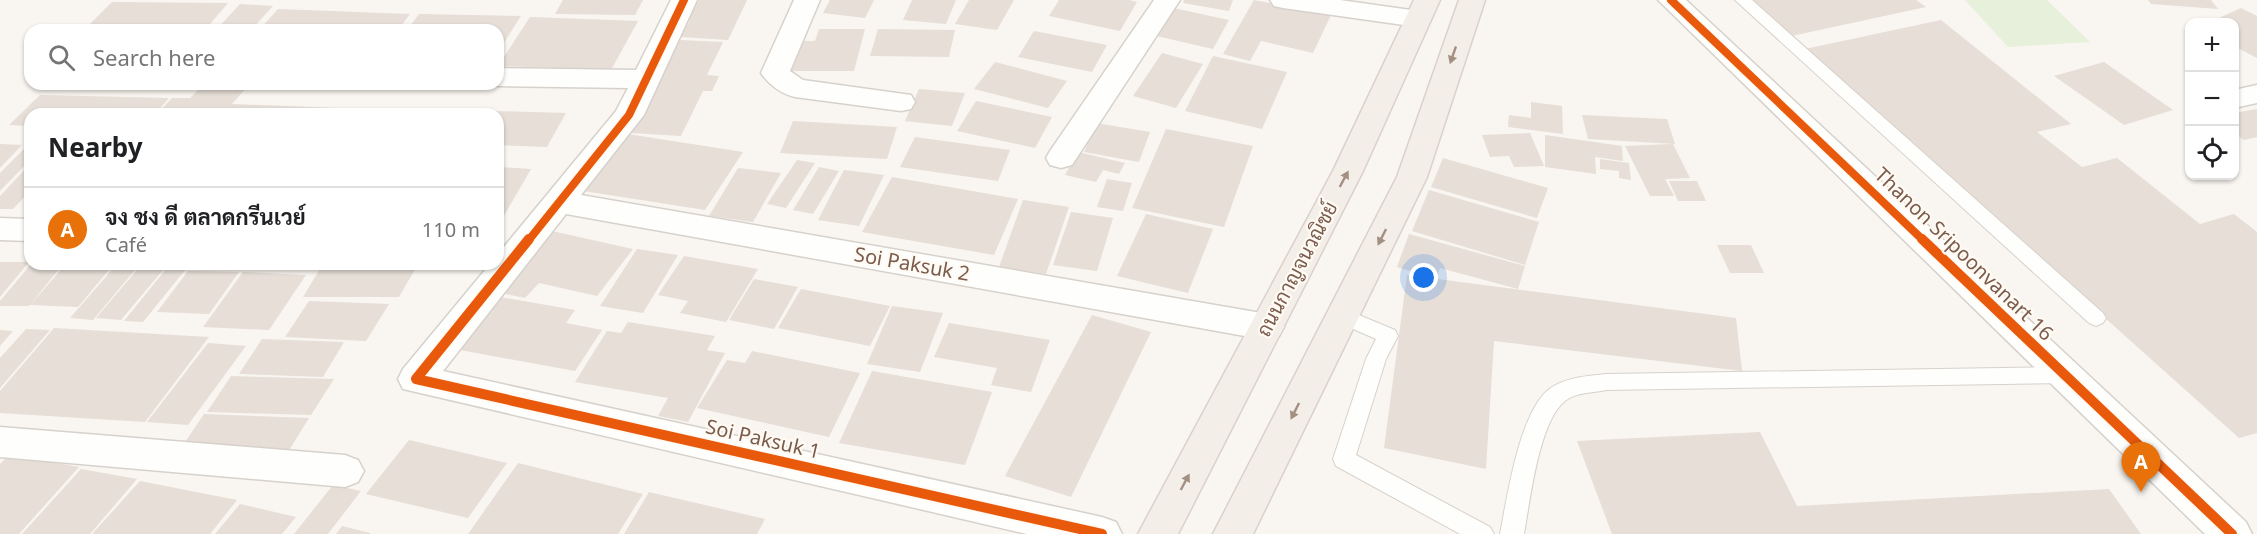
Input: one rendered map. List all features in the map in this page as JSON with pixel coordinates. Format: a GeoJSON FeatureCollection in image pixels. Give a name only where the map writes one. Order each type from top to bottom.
{"type":"FeatureCollection","features":[{"type":"Feature","properties":{"kind":"main road"},"geometry":{"type":"LineString","coordinates":[[1233,534],[1412,177],[1472,0]]}},
{"type":"Feature","properties":{"kind":"main road","name":"ถนนกาญจนวณิชย์"},"geometry":{"type":"LineString","coordinates":[[1158,534],[1348,171],[1422,10]]}},
{"type":"Feature","properties":{"kind":"street"},"geometry":{"type":"LineString","coordinates":[[511,244],[558,202],[629,115],[684,0]]}},
{"type":"Feature","properties":{"kind":"street"},"geometry":{"type":"LineString","coordinates":[[807,0],[775,73],[795,88],[901,102]]}},
{"type":"Feature","properties":{"kind":"street"},"geometry":{"type":"LineString","coordinates":[[1061,158],[1167,0]]}},
{"type":"Feature","properties":{"kind":"street"},"geometry":{"type":"LineString","coordinates":[[1283,0],[1422,10]]}},
{"type":"Feature","properties":{"kind":"street","name":"Thanon Sripoonvanart 16"},"geometry":{"type":"LineString","coordinates":[[1671,0],[2232,534]]}},
{"type":"Feature","properties":{"kind":"street"},"geometry":{"type":"LineString","coordinates":[[504,77],[646,79]]}},
{"type":"Feature","properties":{"kind":"street"},"geometry":{"type":"LineString","coordinates":[[2239,98],[2257,94]]}},
{"type":"Feature","properties":{"kind":"street","name":"Soi Paksuk 2"},"geometry":{"type":"LineString","coordinates":[[558,202],[1267,327]]}},
{"type":"Feature","properties":{"kind":"street"},"geometry":{"type":"LineString","coordinates":[[0,229],[24,230]]}},
{"type":"Feature","properties":{"kind":"street","name":"Soi Paksuk 1"},"geometry":{"type":"LineString","coordinates":[[493,270],[416,379],[1102,534]]}},
{"type":"Feature","properties":{"kind":"street"},"geometry":{"type":"LineString","coordinates":[[0,442],[345,471]]}},
{"type":"Feature","properties":{"kind":"lane"},"geometry":{"type":"LineString","coordinates":[[1743,0],[2096,318]]}},
{"type":"Feature","properties":{"kind":"lane"},"geometry":{"type":"LineString","coordinates":[[1342,316],[1388,336],[1376,359],[1344,459],[1482,534]]}},
{"type":"Feature","properties":{"kind":"lane"},"geometry":{"type":"LineString","coordinates":[[1512,534],[1532,444],[1545,408],[1556,395],[1573,388],[1606,382],[2066,375]]}},
{"type":"Feature","properties":{"kind":"green space"},"geometry":{"type":"Polygon","coordinates":[[[1965,0],[2047,0],[2090,42],[2008,47],[1965,0]]]}},
{"type":"Feature","properties":{"kind":"building"},"geometry":{"type":"Polygon","coordinates":[[[563,0],[643,0],[635,15],[555,14],[563,0]]]}},
{"type":"Feature","properties":{"kind":"building"},"geometry":{"type":"Polygon","coordinates":[[[699,0],[747,0],[728,40],[681,37],[690,20],[680,19],[686,8],[695,8],[699,0]]]}},
{"type":"Feature","properties":{"kind":"building"},"geometry":{"type":"Polygon","coordinates":[[[830,0],[874,0],[865,18],[823,13],[830,0]]]}},
{"type":"Feature","properties":{"kind":"building"},"geometry":{"type":"Polygon","coordinates":[[[912,0],[956,0],[946,24],[903,20],[912,0]]]}},
{"type":"Feature","properties":{"kind":"building"},"geometry":{"type":"Polygon","coordinates":[[[969,0],[1014,0],[997,30],[955,24],[969,0]]]}},
{"type":"Feature","properties":{"kind":"building"},"geometry":{"type":"Polygon","coordinates":[[[1059,0],[1137,2],[1120,31],[1049,16],[1059,0]]]}},
{"type":"Feature","properties":{"kind":"building"},"geometry":{"type":"Polygon","coordinates":[[[1184,0],[1233,0],[1229,11],[1183,3],[1184,0]]]}},
{"type":"Feature","properties":{"kind":"building"},"geometry":{"type":"Polygon","coordinates":[[[1254,0],[1331,15],[1313,53],[1261,41],[1250,61],[1223,54],[1254,0]]]}},
{"type":"Feature","properties":{"kind":"building"},"geometry":{"type":"Polygon","coordinates":[[[1747,0],[1916,0],[1926,7],[1787,37],[1747,0]]]}},
{"type":"Feature","properties":{"kind":"building"},"geometry":{"type":"Polygon","coordinates":[[[2148,0],[2211,0],[2218,9],[2151,4],[2148,0]]]}},
{"type":"Feature","properties":{"kind":"building"},"geometry":{"type":"Polygon","coordinates":[[[112,2],[228,3],[210,24],[90,24],[112,2]]]}},
{"type":"Feature","properties":{"kind":"building"},"geometry":{"type":"Polygon","coordinates":[[[240,4],[273,6],[256,24],[222,24],[240,4]]]}},
{"type":"Feature","properties":{"kind":"building"},"geometry":{"type":"Polygon","coordinates":[[[1169,7],[1229,20],[1213,49],[1152,35],[1169,7]]]}},
{"type":"Feature","properties":{"kind":"building"},"geometry":{"type":"Polygon","coordinates":[[[2241,8],[2257,16],[2257,58],[2239,49],[2239,18],[2219,18],[2241,8]]]}},
{"type":"Feature","properties":{"kind":"building"},"geometry":{"type":"Polygon","coordinates":[[[278,9],[410,14],[402,24],[264,24],[278,9]]]}},
{"type":"Feature","properties":{"kind":"building"},"geometry":{"type":"Polygon","coordinates":[[[419,14],[521,16],[504,43],[504,24],[412,24],[419,14]]]}},
{"type":"Feature","properties":{"kind":"building"},"geometry":{"type":"Polygon","coordinates":[[[530,17],[638,21],[611,70],[504,66],[504,57],[530,17]]]}},
{"type":"Feature","properties":{"kind":"building"},"geometry":{"type":"Polygon","coordinates":[[[1941,20],[2071,124],[2037,132],[2082,167],[2117,158],[2200,224],[2234,214],[2257,232],[2257,433],[2239,438],[1805,49],[1941,20]]]}},
{"type":"Feature","properties":{"kind":"building"},"geometry":{"type":"Polygon","coordinates":[[[819,29],[865,29],[854,71],[791,71],[801,41],[815,41],[819,29]]]}},
{"type":"Feature","properties":{"kind":"building"},"geometry":{"type":"Polygon","coordinates":[[[878,29],[955,30],[949,57],[870,56],[878,29]]]}},
{"type":"Feature","properties":{"kind":"building"},"geometry":{"type":"Polygon","coordinates":[[[1034,31],[1107,45],[1092,72],[1018,57],[1034,31]]]}},
{"type":"Feature","properties":{"kind":"building"},"geometry":{"type":"Polygon","coordinates":[[[680,40],[723,42],[707,75],[719,76],[712,91],[703,91],[681,136],[631,133],[680,40]]]}},
{"type":"Feature","properties":{"kind":"building"},"geometry":{"type":"Polygon","coordinates":[[[1162,53],[1203,64],[1176,108],[1133,96],[1162,53]]]}},
{"type":"Feature","properties":{"kind":"building"},"geometry":{"type":"Polygon","coordinates":[[[1213,56],[1287,72],[1262,129],[1185,111],[1213,56]]]}},
{"type":"Feature","properties":{"kind":"building"},"geometry":{"type":"Polygon","coordinates":[[[995,62],[1067,81],[1048,108],[974,89],[995,62]]]}},
{"type":"Feature","properties":{"kind":"building"},"geometry":{"type":"Polygon","coordinates":[[[2104,62],[2173,110],[2124,125],[2054,76],[2104,62]]]}},
{"type":"Feature","properties":{"kind":"building"},"geometry":{"type":"Polygon","coordinates":[[[919,89],[965,93],[952,126],[905,121],[919,89]]]}},
{"type":"Feature","properties":{"kind":"building"},"geometry":{"type":"Polygon","coordinates":[[[198,90],[244,90],[232,104],[338,108],[163,108],[172,98],[190,98],[198,90]]]}},
{"type":"Feature","properties":{"kind":"building"},"geometry":{"type":"Polygon","coordinates":[[[40,95],[169,98],[160,108],[27,108],[40,95]]]}},
{"type":"Feature","properties":{"kind":"building"},"geometry":{"type":"Polygon","coordinates":[[[976,101],[1052,117],[1035,148],[957,131],[976,101]]]}},
{"type":"Feature","properties":{"kind":"building"},"geometry":{"type":"Polygon","coordinates":[[[1531,102],[1562,106],[1563,134],[1508,127],[1509,115],[1531,118],[1531,102]]]}},
{"type":"Feature","properties":{"kind":"building"},"geometry":{"type":"Polygon","coordinates":[[[2257,109],[2257,137],[2244,140],[2239,136],[2239,112],[2257,109]]]}},
{"type":"Feature","properties":{"kind":"building"},"geometry":{"type":"Polygon","coordinates":[[[24,110],[24,126],[9,125],[24,110]]]}},
{"type":"Feature","properties":{"kind":"building"},"geometry":{"type":"Polygon","coordinates":[[[504,111],[566,113],[547,147],[504,145],[504,111]]]}},
{"type":"Feature","properties":{"kind":"building"},"geometry":{"type":"Polygon","coordinates":[[[1582,115],[1667,119],[1675,144],[1588,139],[1582,115]]]}},
{"type":"Feature","properties":{"kind":"building"},"geometry":{"type":"Polygon","coordinates":[[[793,121],[897,127],[887,159],[780,153],[793,121]]]}},
{"type":"Feature","properties":{"kind":"building"},"geometry":{"type":"Polygon","coordinates":[[[1096,123],[1150,132],[1139,162],[1084,152],[1096,123]]]}},
{"type":"Feature","properties":{"kind":"building"},"geometry":{"type":"Polygon","coordinates":[[[1166,129],[1253,146],[1224,227],[1132,208],[1166,129]]]}},
{"type":"Feature","properties":{"kind":"building"},"geometry":{"type":"Polygon","coordinates":[[[621,133],[743,152],[705,210],[577,190],[621,133]]]}},
{"type":"Feature","properties":{"kind":"building"},"geometry":{"type":"Polygon","coordinates":[[[1530,133],[1544,166],[1514,167],[1509,156],[1490,157],[1482,135],[1530,133]]]}},
{"type":"Feature","properties":{"kind":"building"},"geometry":{"type":"Polygon","coordinates":[[[1545,135],[1622,146],[1623,161],[1595,157],[1596,174],[1545,167],[1545,135]]]}},
{"type":"Feature","properties":{"kind":"building"},"geometry":{"type":"Polygon","coordinates":[[[915,137],[1010,150],[998,181],[900,167],[915,137]]]}},
{"type":"Feature","properties":{"kind":"building"},"geometry":{"type":"Polygon","coordinates":[[[0,144],[22,145],[0,168],[0,144]]]}},
{"type":"Feature","properties":{"kind":"building"},"geometry":{"type":"Polygon","coordinates":[[[1673,144],[1690,178],[1665,179],[1674,196],[1650,196],[1625,146],[1673,144]]]}},
{"type":"Feature","properties":{"kind":"building"},"geometry":{"type":"Polygon","coordinates":[[[24,150],[24,166],[0,191],[0,173],[24,150]]]}},
{"type":"Feature","properties":{"kind":"building"},"geometry":{"type":"Polygon","coordinates":[[[1078,152],[1125,163],[1119,174],[1103,170],[1096,182],[1065,175],[1078,152]]]}},
{"type":"Feature","properties":{"kind":"building"},"geometry":{"type":"Polygon","coordinates":[[[1443,158],[1548,188],[1537,218],[1431,187],[1443,158]]]}},
{"type":"Feature","properties":{"kind":"building"},"geometry":{"type":"Polygon","coordinates":[[[1600,159],[1629,163],[1631,180],[1619,178],[1619,171],[1600,169],[1600,159]]]}},
{"type":"Feature","properties":{"kind":"building"},"geometry":{"type":"Polygon","coordinates":[[[797,160],[815,163],[786,208],[767,204],[797,160]]]}},
{"type":"Feature","properties":{"kind":"building"},"geometry":{"type":"Polygon","coordinates":[[[504,167],[531,169],[504,216],[504,167]]]}},
{"type":"Feature","properties":{"kind":"building"},"geometry":{"type":"Polygon","coordinates":[[[819,167],[839,171],[813,214],[793,210],[819,167]]]}},
{"type":"Feature","properties":{"kind":"building"},"geometry":{"type":"Polygon","coordinates":[[[738,168],[781,173],[753,222],[709,216],[738,168]]]}},
{"type":"Feature","properties":{"kind":"building"},"geometry":{"type":"Polygon","coordinates":[[[24,170],[24,197],[13,209],[0,209],[0,196],[24,170]]]}},
{"type":"Feature","properties":{"kind":"building"},"geometry":{"type":"Polygon","coordinates":[[[844,170],[884,175],[859,226],[818,220],[844,170]]]}},
{"type":"Feature","properties":{"kind":"building"},"geometry":{"type":"Polygon","coordinates":[[[892,177],[1018,199],[994,255],[862,232],[892,177]]]}},
{"type":"Feature","properties":{"kind":"building"},"geometry":{"type":"Polygon","coordinates":[[[1107,179],[1132,183],[1123,211],[1097,207],[1107,179]]]}},
{"type":"Feature","properties":{"kind":"building"},"geometry":{"type":"Polygon","coordinates":[[[1669,181],[1697,181],[1706,201],[1678,201],[1669,181]]]}},
{"type":"Feature","properties":{"kind":"building"},"geometry":{"type":"Polygon","coordinates":[[[1429,190],[1539,222],[1525,265],[1412,231],[1429,190]]]}},
{"type":"Feature","properties":{"kind":"building"},"geometry":{"type":"Polygon","coordinates":[[[1023,200],[1069,207],[1046,274],[999,267],[1023,200]]]}},
{"type":"Feature","properties":{"kind":"building"},"geometry":{"type":"Polygon","coordinates":[[[1071,212],[1113,218],[1097,271],[1053,265],[1071,212]]]}},
{"type":"Feature","properties":{"kind":"building"},"geometry":{"type":"Polygon","coordinates":[[[1146,214],[1213,229],[1188,293],[1117,276],[1146,214]]]}},
{"type":"Feature","properties":{"kind":"building"},"geometry":{"type":"Polygon","coordinates":[[[543,229],[633,249],[597,296],[539,283],[525,298],[490,291],[543,229]]]}},
{"type":"Feature","properties":{"kind":"building"},"geometry":{"type":"Polygon","coordinates":[[[1409,234],[1525,266],[1518,289],[1440,268],[1436,279],[1397,267],[1409,234]]]}},
{"type":"Feature","properties":{"kind":"building"},"geometry":{"type":"Polygon","coordinates":[[[1717,245],[1751,245],[1764,273],[1730,273],[1717,245]]]}},
{"type":"Feature","properties":{"kind":"building"},"geometry":{"type":"Polygon","coordinates":[[[637,249],[678,255],[643,313],[600,306],[637,249]]]}},
{"type":"Feature","properties":{"kind":"building"},"geometry":{"type":"Polygon","coordinates":[[[684,256],[758,269],[726,322],[680,313],[688,301],[658,295],[684,256]]]}},
{"type":"Feature","properties":{"kind":"building"},"geometry":{"type":"Polygon","coordinates":[[[0,262],[24,262],[24,268],[0,297],[0,262]]]}},
{"type":"Feature","properties":{"kind":"building"},"geometry":{"type":"Polygon","coordinates":[[[26,270],[58,270],[29,306],[0,306],[0,301],[26,270]]]}},
{"type":"Feature","properties":{"kind":"building"},"geometry":{"type":"Polygon","coordinates":[[[61,270],[109,270],[78,307],[30,305],[61,270]]]}},
{"type":"Feature","properties":{"kind":"building"},"geometry":{"type":"Polygon","coordinates":[[[112,270],[135,270],[93,320],[70,318],[112,270]]]}},
{"type":"Feature","properties":{"kind":"building"},"geometry":{"type":"Polygon","coordinates":[[[137,270],[163,270],[121,320],[96,318],[137,270]]]}},
{"type":"Feature","properties":{"kind":"building"},"geometry":{"type":"Polygon","coordinates":[[[165,270],[185,270],[143,322],[124,321],[165,270]]]}},
{"type":"Feature","properties":{"kind":"building"},"geometry":{"type":"Polygon","coordinates":[[[319,270],[415,270],[399,297],[303,297],[319,270]]]}},
{"type":"Feature","properties":{"kind":"building"},"geometry":{"type":"Polygon","coordinates":[[[188,271],[239,272],[209,314],[157,312],[188,271]]]}},
{"type":"Feature","properties":{"kind":"building"},"geometry":{"type":"Polygon","coordinates":[[[243,272],[306,275],[269,330],[203,327],[243,272]]]}},
{"type":"Feature","properties":{"kind":"building"},"geometry":{"type":"Polygon","coordinates":[[[1407,275],[1736,318],[1742,371],[1494,341],[1486,469],[1384,448],[1407,275]]]}},
{"type":"Feature","properties":{"kind":"building"},"geometry":{"type":"Polygon","coordinates":[[[754,279],[798,287],[774,329],[729,320],[754,279]]]}},
{"type":"Feature","properties":{"kind":"building"},"geometry":{"type":"Polygon","coordinates":[[[801,289],[890,306],[870,346],[778,328],[801,289]]]}},
{"type":"Feature","properties":{"kind":"building"},"geometry":{"type":"Polygon","coordinates":[[[489,295],[575,310],[566,323],[602,330],[575,371],[449,348],[489,295]]]}},
{"type":"Feature","properties":{"kind":"building"},"geometry":{"type":"Polygon","coordinates":[[[309,301],[389,304],[366,341],[285,337],[309,301]]]}},
{"type":"Feature","properties":{"kind":"building"},"geometry":{"type":"Polygon","coordinates":[[[892,306],[943,313],[920,372],[867,364],[892,306]]]}},
{"type":"Feature","properties":{"kind":"building"},"geometry":{"type":"Polygon","coordinates":[[[1092,315],[1151,332],[1071,497],[1005,476],[1092,315]]]}},
{"type":"Feature","properties":{"kind":"building"},"geometry":{"type":"Polygon","coordinates":[[[628,322],[715,336],[707,350],[725,353],[688,422],[658,416],[668,398],[575,382],[607,331],[621,333],[628,322]]]}},
{"type":"Feature","properties":{"kind":"building"},"geometry":{"type":"Polygon","coordinates":[[[949,323],[1050,340],[1031,392],[991,385],[997,368],[934,357],[949,323]]]}},
{"type":"Feature","properties":{"kind":"building"},"geometry":{"type":"Polygon","coordinates":[[[54,328],[209,337],[145,422],[0,413],[0,391],[54,328]]]}},
{"type":"Feature","properties":{"kind":"building"},"geometry":{"type":"Polygon","coordinates":[[[26,329],[50,330],[0,388],[0,358],[26,329]]]}},
{"type":"Feature","properties":{"kind":"building"},"geometry":{"type":"Polygon","coordinates":[[[0,330],[13,331],[0,346],[0,330]]]}},
{"type":"Feature","properties":{"kind":"building"},"geometry":{"type":"Polygon","coordinates":[[[262,339],[344,342],[323,377],[239,374],[262,339]]]}},
{"type":"Feature","properties":{"kind":"building"},"geometry":{"type":"Polygon","coordinates":[[[208,343],[246,346],[188,425],[147,422],[208,343]]]}},
{"type":"Feature","properties":{"kind":"building"},"geometry":{"type":"Polygon","coordinates":[[[752,351],[860,373],[829,437],[697,408],[727,360],[745,363],[752,351]]]}},
{"type":"Feature","properties":{"kind":"building"},"geometry":{"type":"Polygon","coordinates":[[[872,371],[992,392],[965,465],[839,443],[872,371]]]}},
{"type":"Feature","properties":{"kind":"building"},"geometry":{"type":"Polygon","coordinates":[[[231,376],[334,379],[311,415],[207,412],[231,376]]]}},
{"type":"Feature","properties":{"kind":"building"},"geometry":{"type":"Polygon","coordinates":[[[204,414],[309,418],[288,452],[181,448],[204,414]]]}},
{"type":"Feature","properties":{"kind":"building"},"geometry":{"type":"Polygon","coordinates":[[[1760,432],[1797,506],[2109,489],[2141,534],[1612,534],[1577,441],[1760,432]]]}},
{"type":"Feature","properties":{"kind":"building"},"geometry":{"type":"Polygon","coordinates":[[[409,440],[507,463],[468,518],[366,494],[409,440]]]}},
{"type":"Feature","properties":{"kind":"building"},"geometry":{"type":"Polygon","coordinates":[[[9,455],[79,467],[19,534],[0,534],[0,464],[9,455]]]}},
{"type":"Feature","properties":{"kind":"building"},"geometry":{"type":"Polygon","coordinates":[[[518,463],[643,494],[618,534],[468,534],[518,463]]]}},
{"type":"Feature","properties":{"kind":"building"},"geometry":{"type":"Polygon","coordinates":[[[81,469],[137,479],[90,534],[22,534],[81,469]]]}},
{"type":"Feature","properties":{"kind":"building"},"geometry":{"type":"Polygon","coordinates":[[[140,481],[237,500],[210,534],[92,534],[140,481]]]}},
{"type":"Feature","properties":{"kind":"building"},"geometry":{"type":"Polygon","coordinates":[[[333,485],[361,491],[328,534],[294,534],[333,485]]]}},
{"type":"Feature","properties":{"kind":"building"},"geometry":{"type":"Polygon","coordinates":[[[649,492],[765,519],[757,534],[624,534],[649,492]]]}},
{"type":"Feature","properties":{"kind":"building"},"geometry":{"type":"Polygon","coordinates":[[[240,504],[296,517],[282,534],[215,534],[240,504]]]}},
{"type":"Feature","properties":{"kind":"building"},"geometry":{"type":"Polygon","coordinates":[[[342,526],[370,533],[370,534],[336,534],[342,526]]]}},
{"type":"Feature","properties":{"kind":"cycle path"},"geometry":{"type":"LineString","coordinates":[[504,270],[629,115],[684,0]]}},
{"type":"Feature","properties":{"kind":"cycle path"},"geometry":{"type":"LineString","coordinates":[[1671,0],[2232,534]]}},
{"type":"Feature","properties":{"kind":"cycle path"},"geometry":{"type":"LineString","coordinates":[[504,270],[416,379],[1102,534]]}},
{"type":"Feature","properties":{"kind":"place","name":"จง ชง ดี ตลาดกรีนเวย์"},"geometry":{"type":"Point","coordinates":[2141,492]}}]}
